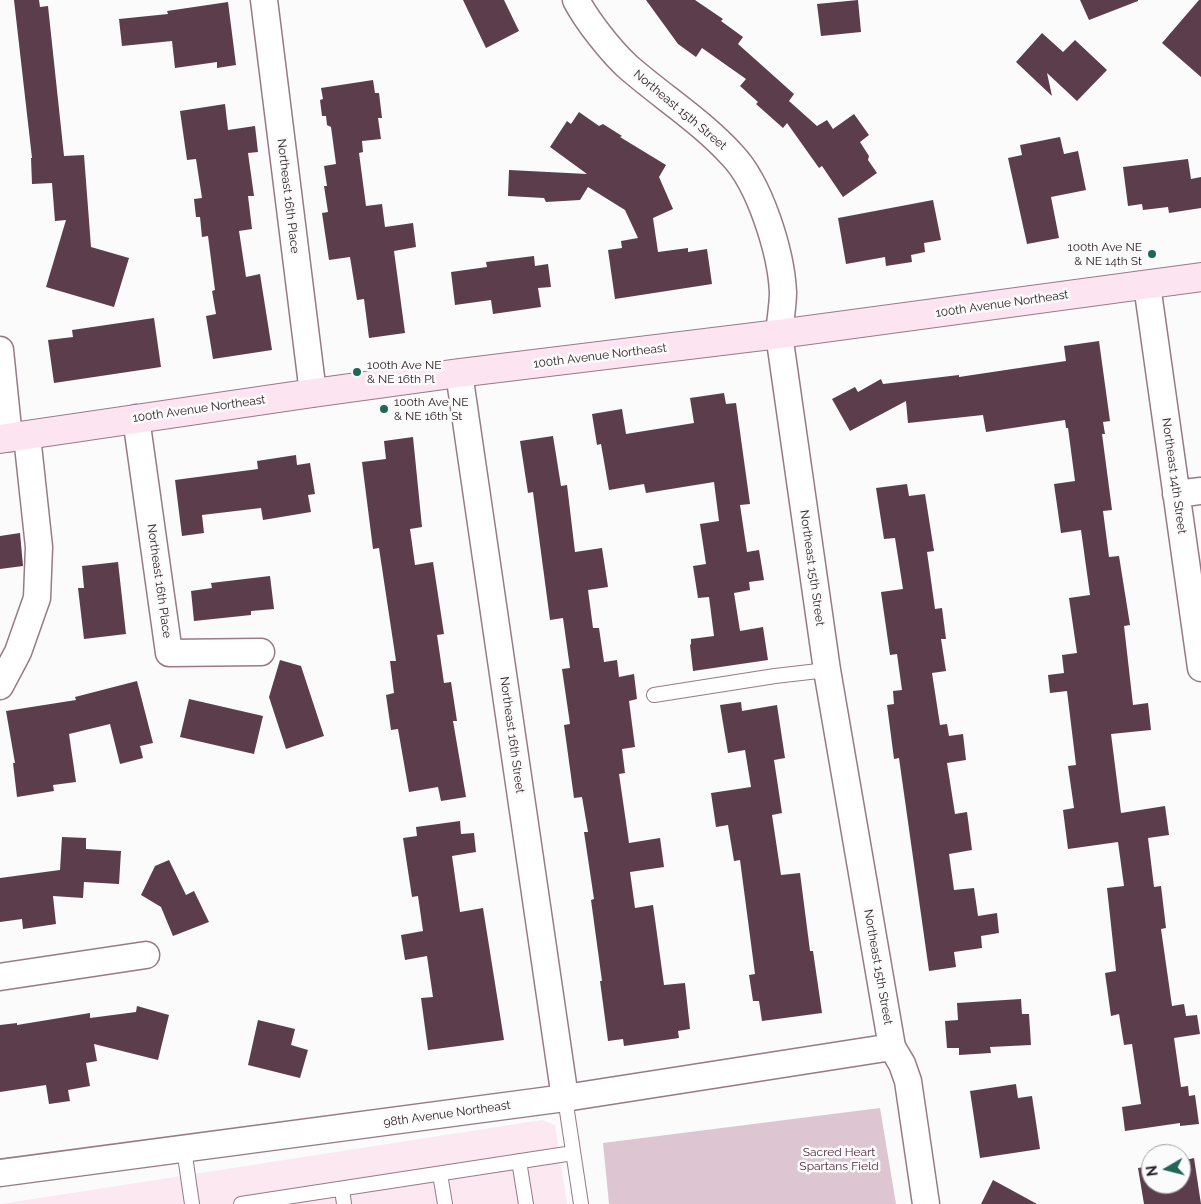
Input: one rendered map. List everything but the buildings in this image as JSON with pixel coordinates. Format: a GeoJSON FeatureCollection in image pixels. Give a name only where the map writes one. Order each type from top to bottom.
{"type":"FeatureCollection","features":[{"type":"Feature","properties":{"kind":"street","name":"Northeast 16th Place"},"geometry":{"type":"LineString","coordinates":[[264,0],[312,392]]}},
{"type":"Feature","properties":{"kind":"street","name":"Northeast 15th Street"},"geometry":{"type":"LineString","coordinates":[[576,0],[597,31],[626,64],[733,155],[752,183],[768,223],[777,257],[783,293],[779,334],[827,670],[892,1047],[902,1064],[908,1081],[926,1204]]}},
{"type":"Feature","properties":{"kind":"street","name":"100th Avenue Northeast"},"geometry":{"type":"LineString","coordinates":[[12,438],[312,392],[779,334],[1201,277]]}},
{"type":"Feature","properties":{"kind":"street","name":"Northeast 14th Street"},"geometry":{"type":"LineString","coordinates":[[1147,284],[1188,493],[1201,668]]}},
{"type":"Feature","properties":{"kind":"street"},"geometry":{"type":"LineString","coordinates":[[0,350],[12,438],[39,547],[37,598],[18,652],[0,686]]}},
{"type":"Feature","properties":{"kind":"street","name":"Northeast 16th Street"},"geometry":{"type":"LineString","coordinates":[[459,373],[565,1098]]}},
{"type":"Feature","properties":{"kind":"street","name":"Northeast 16th Place"},"geometry":{"type":"LineString","coordinates":[[136,418],[169,653],[261,652]]}},
{"type":"Feature","properties":{"kind":"street"},"geometry":{"type":"LineString","coordinates":[[0,977],[146,955]]}},
{"type":"Feature","properties":{"kind":"street","name":"98th Avenue Northeast"},"geometry":{"type":"LineString","coordinates":[[0,1173],[565,1098],[892,1047]]}},
{"type":"Feature","properties":{"kind":"lane"},"geometry":{"type":"LineString","coordinates":[[654,695],[827,670]]}},
{"type":"Feature","properties":{"kind":"lane"},"geometry":{"type":"LineString","coordinates":[[565,1098],[581,1204]]}},
{"type":"Feature","properties":{"kind":"lane"},"geometry":{"type":"LineString","coordinates":[[184,1149],[192,1204]]}},
{"type":"Feature","properties":{"kind":"lane"},"geometry":{"type":"LineString","coordinates":[[250,1203],[573,1153]]}},
{"type":"Feature","properties":{"kind":"lane"},"geometry":{"type":"LineString","coordinates":[[519,1161],[526,1204]]}},
{"type":"Feature","properties":{"kind":"lane"},"geometry":{"type":"LineString","coordinates":[[440,1174],[445,1204]]}},
{"type":"Feature","properties":{"kind":"lane"},"geometry":{"type":"LineString","coordinates":[[342,1189],[344,1204]]}},
{"type":"Feature","properties":{"kind":"shaded area"},"geometry":{"type":"Polygon","coordinates":[[[542,1120],[555,1125],[567,1204],[1,1204],[542,1120]]]}},
{"type":"Feature","properties":{"kind":"green space","name":"Sacred Heart Spartans Field"},"geometry":{"type":"Polygon","coordinates":[[[880,1108],[896,1204],[609,1204],[603,1143],[880,1108]]]}},
{"type":"Feature","properties":{"kind":"place","name":"100th Ave NE & NE 14th St"},"geometry":{"type":"Point","coordinates":[1152,254]}},
{"type":"Feature","properties":{"kind":"place","name":"100th Ave NE & NE 16th Pl"},"geometry":{"type":"Point","coordinates":[357,372]}},
{"type":"Feature","properties":{"kind":"place","name":"100th Ave NE & NE 16th St"},"geometry":{"type":"Point","coordinates":[384,409]}}]}
